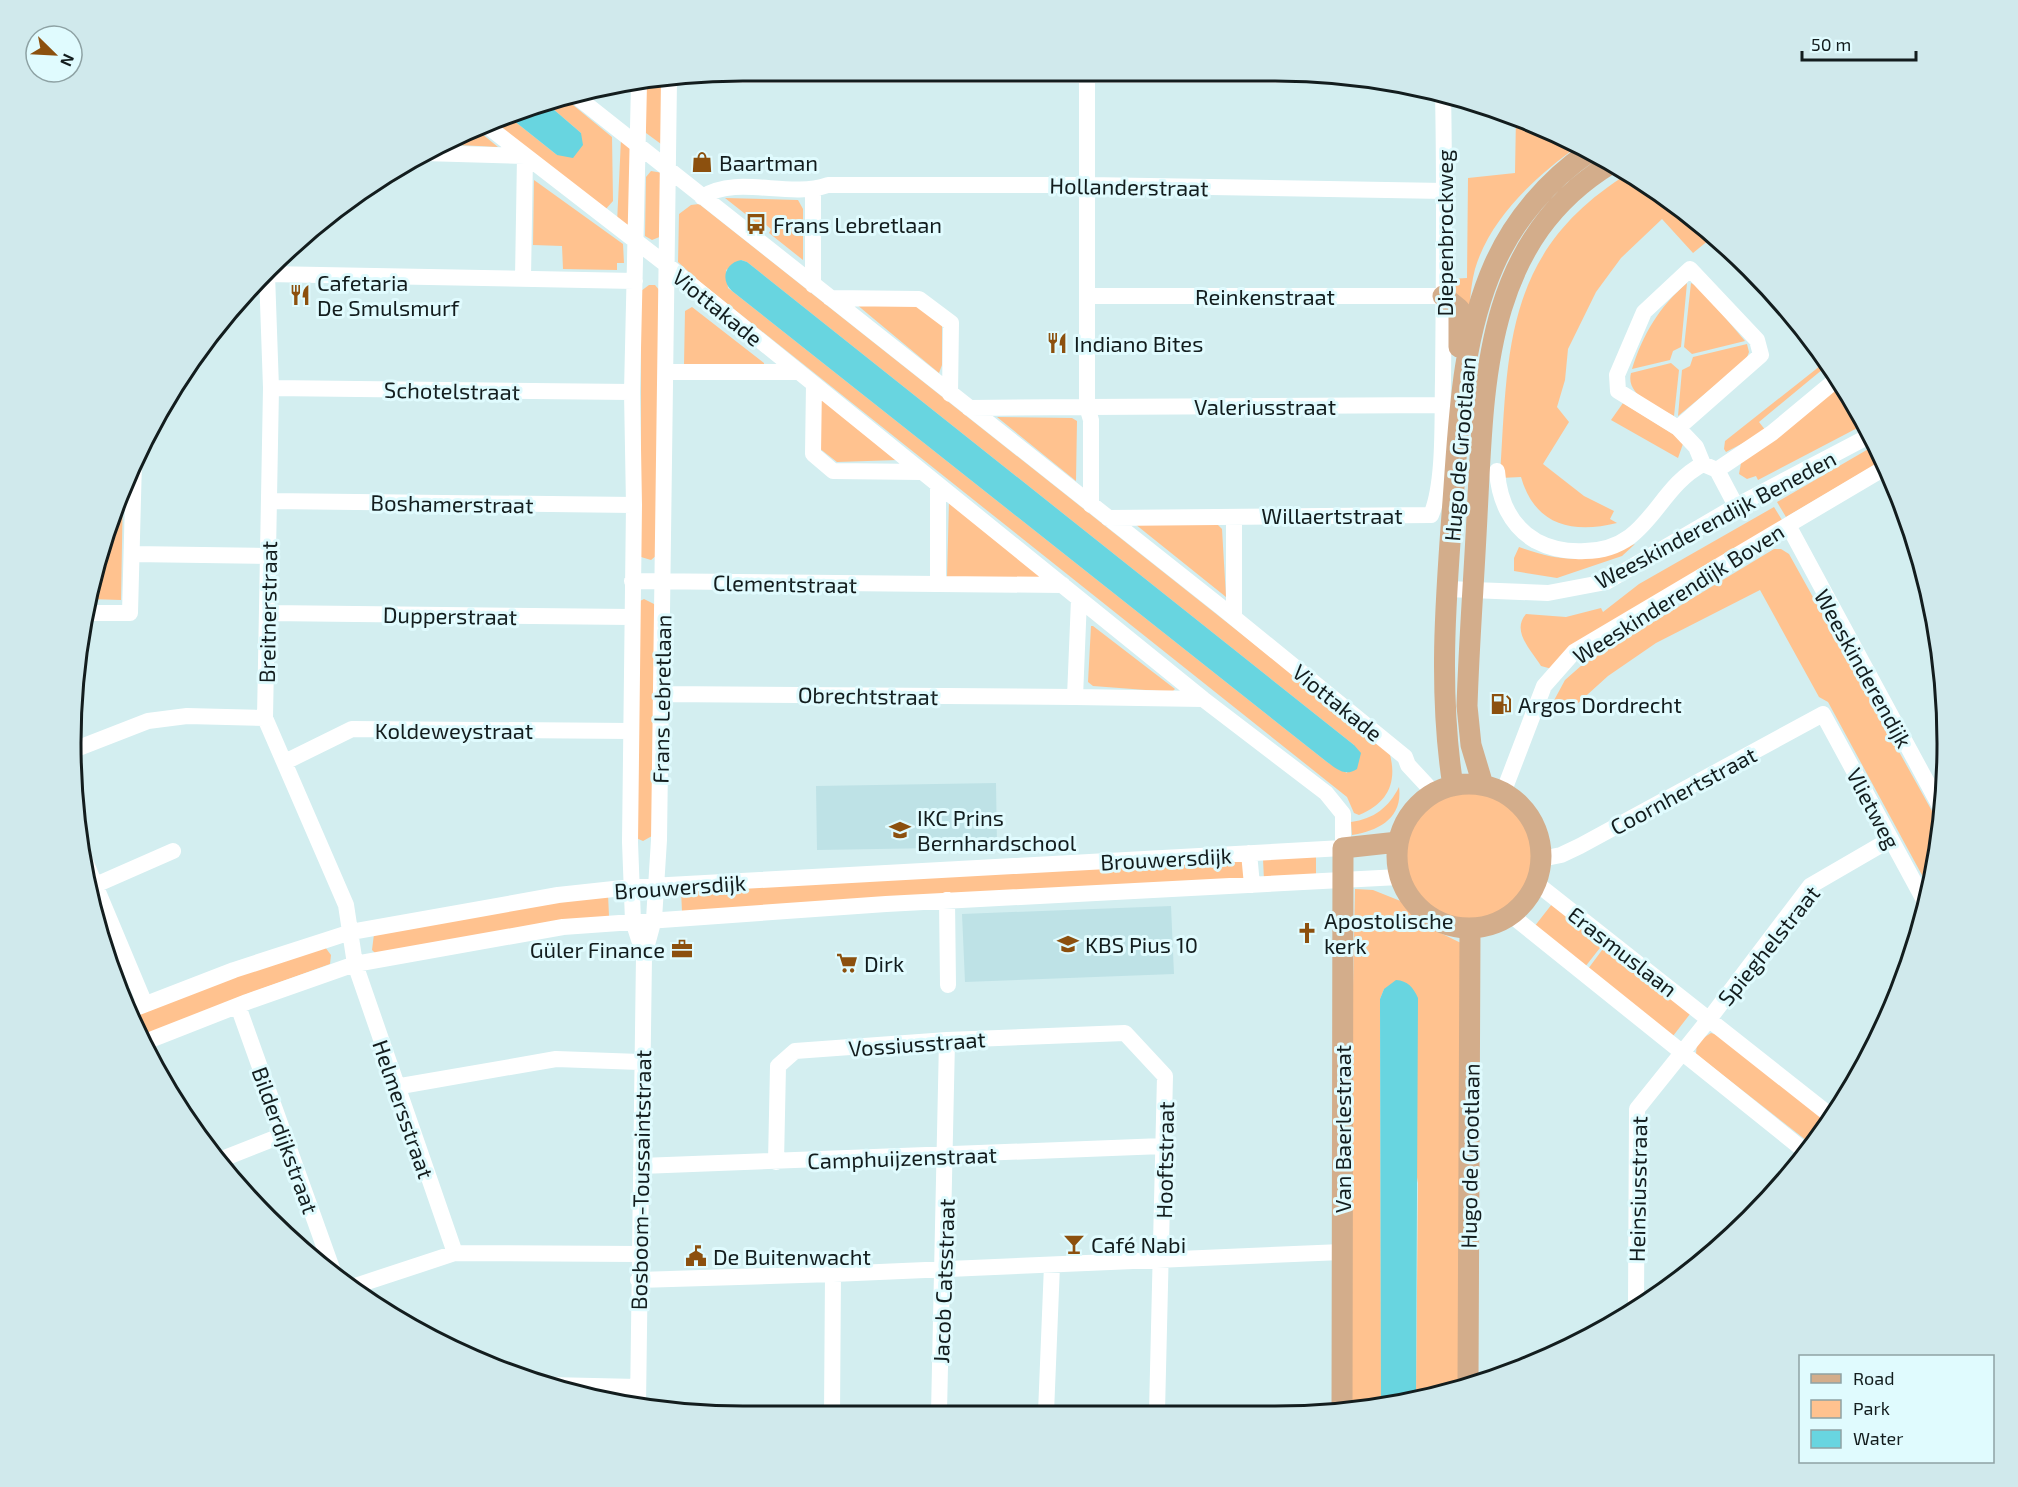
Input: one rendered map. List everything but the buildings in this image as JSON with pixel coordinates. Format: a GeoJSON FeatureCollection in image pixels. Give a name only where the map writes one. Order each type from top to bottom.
{"type":"FeatureCollection","features":[{"type":"Feature","properties":{"kind":"main road","name":"Hugo de Grootlaan"},"geometry":{"type":"LineString","coordinates":[[1443,789],[1447,589],[1462,374],[1480,303],[1503,246],[1533,202],[1567,168],[1582,157]]}},
{"type":"Feature","properties":{"kind":"main road","name":"Hugo de Grootlaan"},"geometry":{"type":"LineString","coordinates":[[1483,785],[1471,745],[1467,706],[1480,445],[1490,355],[1501,304],[1512,275],[1544,222],[1579,185],[1603,169]]}},
{"type":"Feature","properties":{"kind":"main road"},"geometry":{"type":"LineString","coordinates":[[1443,296],[1456,304],[1460,314],[1459,351],[1462,374]]}},
{"type":"Feature","properties":{"kind":"main road"},"geometry":{"type":"LineString","coordinates":[[1483,785],[1503,793],[1518,803],[1529,816],[1539,841],[1541,859],[1536,883],[1523,904],[1511,915],[1493,925],[1470,929],[1453,927],[1428,917],[1409,898],[1399,877],[1396,860],[1398,842],[1411,813],[1443,789],[1483,785]]}},
{"type":"Feature","properties":{"kind":"main road","name":"Brouwersdijk"},"geometry":{"type":"LineString","coordinates":[[1343,848],[1398,842]]}},
{"type":"Feature","properties":{"kind":"main road","name":"Van Baerlestraat"},"geometry":{"type":"LineString","coordinates":[[1341,1402],[1343,848]]}},
{"type":"Feature","properties":{"kind":"main road","name":"Hugo de Grootlaan"},"geometry":{"type":"LineString","coordinates":[[1468,1377],[1470,929]]}},
{"type":"Feature","properties":{"kind":"street"},"geometry":{"type":"LineString","coordinates":[[1087,81],[1087,407],[1091,420],[1091,505]]}},
{"type":"Feature","properties":{"kind":"street","name":"Frans Lebretlaan"},"geometry":{"type":"LineString","coordinates":[[655,886],[659,840],[669,86]]}},
{"type":"Feature","properties":{"kind":"street","name":"Frans Lebretlaan"},"geometry":{"type":"LineString","coordinates":[[632,887],[633,392],[639,90]]}},
{"type":"Feature","properties":{"kind":"street","name":"Viottakade"},"geometry":{"type":"LineString","coordinates":[[583,101],[1234,617],[1405,757],[1408,765],[1443,789]]}},
{"type":"Feature","properties":{"kind":"street","name":"Diepenbrockweg"},"geometry":{"type":"LineString","coordinates":[[1431,515],[1438,500],[1442,405],[1445,191],[1443,103]]}},
{"type":"Feature","properties":{"kind":"street","name":"Viottakade"},"geometry":{"type":"LineString","coordinates":[[492,130],[668,266],[1203,699],[1326,793],[1343,814],[1343,848]]}},
{"type":"Feature","properties":{"kind":"street"},"geometry":{"type":"LineString","coordinates":[[442,154],[525,156],[523,278]]}},
{"type":"Feature","properties":{"kind":"street","name":"Hollanderstraat"},"geometry":{"type":"LineString","coordinates":[[813,190],[828,185],[1088,185],[1445,191]]}},
{"type":"Feature","properties":{"kind":"street"},"geometry":{"type":"LineString","coordinates":[[702,197],[722,187],[813,190],[813,285]]}},
{"type":"Feature","properties":{"kind":"street"},"geometry":{"type":"LineString","coordinates":[[1678,428],[1761,355],[1757,340],[1690,269],[1644,312],[1617,375],[1618,391],[1678,428],[1696,447],[1736,506]]}},
{"type":"Feature","properties":{"kind":"street"},"geometry":{"type":"LineString","coordinates":[[276,274],[635,281]]}},
{"type":"Feature","properties":{"kind":"street","name":"Breitnerstraat"},"geometry":{"type":"LineString","coordinates":[[267,283],[271,388],[265,718],[346,905],[351,932]]}},
{"type":"Feature","properties":{"kind":"street","name":"Reinkenstraat"},"geometry":{"type":"LineString","coordinates":[[1087,296],[1443,296]]}},
{"type":"Feature","properties":{"kind":"street"},"geometry":{"type":"LineString","coordinates":[[830,298],[919,298],[951,323],[950,394]]}},
{"type":"Feature","properties":{"kind":"street","name":"Viottakade"},"geometry":{"type":"LineString","coordinates":[[666,372],[798,372]]}},
{"type":"Feature","properties":{"kind":"street"},"geometry":{"type":"LineString","coordinates":[[814,384],[813,454],[833,471],[922,472]]}},
{"type":"Feature","properties":{"kind":"street"},"geometry":{"type":"LineString","coordinates":[[1497,471],[1502,501],[1524,532],[1553,548],[1593,551],[1621,544],[1638,532],[1687,472],[1710,467],[1772,433],[1831,384]]}},
{"type":"Feature","properties":{"kind":"street","name":"Schotelstraat"},"geometry":{"type":"LineString","coordinates":[[271,388],[633,392]]}},
{"type":"Feature","properties":{"kind":"street","name":"Valeriusstraat"},"geometry":{"type":"LineString","coordinates":[[1087,407],[1442,405]]}},
{"type":"Feature","properties":{"kind":"street"},"geometry":{"type":"LineString","coordinates":[[969,408],[1087,407]]}},
{"type":"Feature","properties":{"kind":"street","name":"Weeskinderendijk Beneden"},"geometry":{"type":"LineString","coordinates":[[1447,589],[1548,593],[1598,584],[1628,571],[1736,506],[1863,439]]}},
{"type":"Feature","properties":{"kind":"street","name":"Weeskinderendijk Boven"},"geometry":{"type":"LineString","coordinates":[[1503,793],[1544,686],[1574,652],[1879,471]]}},
{"type":"Feature","properties":{"kind":"street"},"geometry":{"type":"LineString","coordinates":[[94,613],[130,613],[133,484]]}},
{"type":"Feature","properties":{"kind":"street"},"geometry":{"type":"LineString","coordinates":[[938,486],[938,584],[1063,585]]}},
{"type":"Feature","properties":{"kind":"street","name":"Boshamerstraat"},"geometry":{"type":"LineString","coordinates":[[269,501],[634,505]]}},
{"type":"Feature","properties":{"kind":"street","name":"Willaertstraat"},"geometry":{"type":"LineString","coordinates":[[1234,519],[1251,516],[1431,515]]}},
{"type":"Feature","properties":{"kind":"street"},"geometry":{"type":"LineString","coordinates":[[1108,518],[1234,519],[1234,617]]}},
{"type":"Feature","properties":{"kind":"street","name":"Weeskinderendijk"},"geometry":{"type":"LineString","coordinates":[[1788,525],[1935,797]]}},
{"type":"Feature","properties":{"kind":"street"},"geometry":{"type":"LineString","coordinates":[[132,554],[269,556]]}},
{"type":"Feature","properties":{"kind":"street","name":"Clementstraat"},"geometry":{"type":"LineString","coordinates":[[632,581],[938,584]]}},
{"type":"Feature","properties":{"kind":"street"},"geometry":{"type":"LineString","coordinates":[[1079,599],[1075,697],[1203,699]]}},
{"type":"Feature","properties":{"kind":"street","name":"Dupperstraat"},"geometry":{"type":"LineString","coordinates":[[268,614],[632,617]]}},
{"type":"Feature","properties":{"kind":"street","name":"Obrechtstraat"},"geometry":{"type":"LineString","coordinates":[[661,694],[1075,697]]}},
{"type":"Feature","properties":{"kind":"street","name":"Vlietweg"},"geometry":{"type":"LineString","coordinates":[[1823,714],[1919,892]]}},
{"type":"Feature","properties":{"kind":"street","name":"Coornhertstraat"},"geometry":{"type":"LineString","coordinates":[[1541,859],[1561,855],[1580,846],[1823,714]]}},
{"type":"Feature","properties":{"kind":"street"},"geometry":{"type":"LineString","coordinates":[[81,747],[148,721],[186,716],[265,718]]}},
{"type":"Feature","properties":{"kind":"street","name":"Koldeweystraat"},"geometry":{"type":"LineString","coordinates":[[285,762],[352,729],[631,731]]}},
{"type":"Feature","properties":{"kind":"street","name":"Spieghelstraat"},"geometry":{"type":"LineString","coordinates":[[1710,1018],[1810,886],[1891,839]]}},
{"type":"Feature","properties":{"kind":"street","name":"Brouwersdijk"},"geometry":{"type":"LineString","coordinates":[[136,1008],[234,970],[351,932],[558,895],[632,887],[1343,848]]}},
{"type":"Feature","properties":{"kind":"street"},"geometry":{"type":"LineString","coordinates":[[97,884],[173,851]]}},
{"type":"Feature","properties":{"kind":"street","name":"Brouwersdijk"},"geometry":{"type":"LineString","coordinates":[[1250,853],[1252,885]]}},
{"type":"Feature","properties":{"kind":"street","name":"Brouwersdijk"},"geometry":{"type":"LineString","coordinates":[[151,1040],[355,964],[562,927],[947,900],[1399,877]]}},
{"type":"Feature","properties":{"kind":"street","name":"Erasmuslaan"},"geometry":{"type":"LineString","coordinates":[[1536,883],[1607,941],[1710,1018],[1825,1111]]}},
{"type":"Feature","properties":{"kind":"street","name":"Bosboom-Toussaintstraat"},"geometry":{"type":"LineString","coordinates":[[638,1397],[640,1062],[644,956],[654,919],[655,886]]}},
{"type":"Feature","properties":{"kind":"street","name":"Bosboom-Toussaintstraat"},"geometry":{"type":"LineString","coordinates":[[632,887],[633,921],[644,956]]}},
{"type":"Feature","properties":{"kind":"street"},"geometry":{"type":"LineString","coordinates":[[947,900],[948,985]]}},
{"type":"Feature","properties":{"kind":"street"},"geometry":{"type":"LineString","coordinates":[[102,906],[145,1004]]}},
{"type":"Feature","properties":{"kind":"street","name":"Erasmuslaan"},"geometry":{"type":"LineString","coordinates":[[1511,915],[1800,1147]]}},
{"type":"Feature","properties":{"kind":"street","name":"Helmersstraat"},"geometry":{"type":"LineString","coordinates":[[351,932],[355,964],[395,1087],[455,1253]]}},
{"type":"Feature","properties":{"kind":"street","name":"Bilderdijkstraat"},"geometry":{"type":"LineString","coordinates":[[238,1006],[329,1260]]}},
{"type":"Feature","properties":{"kind":"street"},"geometry":{"type":"LineString","coordinates":[[1682,1052],[1710,1018]]}},
{"type":"Feature","properties":{"kind":"street","name":"Vossiusstraat"},"geometry":{"type":"LineString","coordinates":[[776,1162],[778,1066],[795,1051],[947,1040],[1125,1033],[1148,1058]]}},
{"type":"Feature","properties":{"kind":"street","name":"Jacob Catsstraat"},"geometry":{"type":"LineString","coordinates":[[939,1406],[947,1040]]}},
{"type":"Feature","properties":{"kind":"street","name":"Heinsiusstraat"},"geometry":{"type":"LineString","coordinates":[[1636,1298],[1637,1109],[1682,1052]]}},
{"type":"Feature","properties":{"kind":"street","name":"Hooftstraat"},"geometry":{"type":"LineString","coordinates":[[1148,1058],[1165,1076],[1157,1406]]}},
{"type":"Feature","properties":{"kind":"street"},"geometry":{"type":"LineString","coordinates":[[395,1087],[556,1059],[640,1062]]}},
{"type":"Feature","properties":{"kind":"street"},"geometry":{"type":"LineString","coordinates":[[226,1157],[283,1135]]}},
{"type":"Feature","properties":{"kind":"street","name":"Camphuijzenstraat"},"geometry":{"type":"LineString","coordinates":[[640,1166],[1163,1146]]}},
{"type":"Feature","properties":{"kind":"street"},"geometry":{"type":"LineString","coordinates":[[638,1280],[943,1270],[1342,1252]]}},
{"type":"Feature","properties":{"kind":"street"},"geometry":{"type":"LineString","coordinates":[[361,1284],[455,1253],[638,1254]]}},
{"type":"Feature","properties":{"kind":"street"},"geometry":{"type":"LineString","coordinates":[[1046,1406],[1052,1265]]}},
{"type":"Feature","properties":{"kind":"street"},"geometry":{"type":"LineString","coordinates":[[832,1406],[833,1274]]}},
{"type":"Feature","properties":{"kind":"street"},"geometry":{"type":"LineString","coordinates":[[584,1386],[638,1387]]}},
{"type":"Feature","properties":{"kind":"shaded area"},"geometry":{"type":"Polygon","coordinates":[[[996,783],[997,847],[817,850],[816,786],[996,783]]]}},
{"type":"Feature","properties":{"kind":"shaded area","name":"KBS Pius 10"},"geometry":{"type":"Polygon","coordinates":[[[1171,906],[1174,974],[965,982],[962,914],[1171,906]]]}},
{"type":"Feature","properties":{"kind":"green space"},"geometry":{"type":"Polygon","coordinates":[[[664,86],[661,144],[646,133],[643,89],[664,86]]]}},
{"type":"Feature","properties":{"kind":"green space"},"geometry":{"type":"Polygon","coordinates":[[[572,104],[612,137],[613,201],[605,210],[501,127],[515,122],[557,155],[581,133],[554,109],[572,104]]]}},
{"type":"Feature","properties":{"kind":"green space"},"geometry":{"type":"Polygon","coordinates":[[[1516,127],[1572,151],[1546,171],[1516,200],[1492,232],[1482,250],[1473,278],[1467,344],[1450,289],[1450,279],[1467,278],[1468,178],[1515,173],[1516,127]]]}},
{"type":"Feature","properties":{"kind":"green space"},"geometry":{"type":"Polygon","coordinates":[[[483,134],[498,147],[459,145],[483,134]]]}},
{"type":"Feature","properties":{"kind":"green space"},"geometry":{"type":"Polygon","coordinates":[[[621,139],[631,150],[629,226],[617,223],[621,139]]]}},
{"type":"Feature","properties":{"kind":"green space"},"geometry":{"type":"Polygon","coordinates":[[[651,171],[663,173],[662,236],[652,240],[645,236],[646,177],[651,171]]]}},
{"type":"Feature","properties":{"kind":"green space"},"geometry":{"type":"Polygon","coordinates":[[[1621,179],[1678,218],[1707,242],[1693,253],[1662,219],[1621,258],[1596,292],[1568,349],[1565,380],[1557,407],[1569,422],[1543,464],[1584,496],[1614,511],[1610,519],[1617,523],[1585,527],[1571,526],[1546,516],[1527,493],[1521,477],[1500,478],[1511,345],[1521,306],[1535,269],[1557,235],[1588,203],[1621,179]]]}},
{"type":"Feature","properties":{"kind":"green space"},"geometry":{"type":"Polygon","coordinates":[[[534,180],[623,244],[624,263],[617,263],[617,270],[563,269],[562,246],[533,245],[534,180]]]}},
{"type":"Feature","properties":{"kind":"green space"},"geometry":{"type":"Polygon","coordinates":[[[725,198],[798,200],[803,209],[803,260],[769,233],[771,229],[761,221],[758,224],[725,198]]]}},
{"type":"Feature","properties":{"kind":"green space"},"geometry":{"type":"Polygon","coordinates":[[[699,204],[1389,751],[1392,762],[1391,781],[1389,790],[1378,804],[1359,815],[1354,813],[1347,797],[700,282],[678,262],[679,214],[691,205],[699,204]],[[741,260],[726,270],[728,288],[1327,762],[1347,773],[1354,745],[747,262],[741,260]]]}},
{"type":"Feature","properties":{"kind":"green space"},"geometry":{"type":"Polygon","coordinates":[[[1687,283],[1681,347],[1673,351],[1670,360],[1632,369],[1641,344],[1653,322],[1668,302],[1687,283]]]}},
{"type":"Feature","properties":{"kind":"green space"},"geometry":{"type":"Polygon","coordinates":[[[1691,283],[1699,287],[1745,341],[1692,354],[1684,347],[1691,283]]]}},
{"type":"Feature","properties":{"kind":"green space"},"geometry":{"type":"Polygon","coordinates":[[[649,285],[655,285],[660,291],[657,555],[651,560],[641,557],[641,291],[649,285]]]}},
{"type":"Feature","properties":{"kind":"green space"},"geometry":{"type":"Polygon","coordinates":[[[856,304],[916,304],[942,322],[942,365],[939,373],[856,304]]]}},
{"type":"Feature","properties":{"kind":"green space"},"geometry":{"type":"Polygon","coordinates":[[[692,307],[764,363],[764,366],[684,365],[685,311],[692,307]]]}},
{"type":"Feature","properties":{"kind":"green space"},"geometry":{"type":"Polygon","coordinates":[[[1747,344],[1749,352],[1746,360],[1678,416],[1682,370],[1690,366],[1693,357],[1747,344]]]}},
{"type":"Feature","properties":{"kind":"green space"},"geometry":{"type":"Polygon","coordinates":[[[1671,363],[1679,370],[1674,416],[1644,399],[1633,388],[1630,381],[1631,373],[1671,363]]]}},
{"type":"Feature","properties":{"kind":"green space"},"geometry":{"type":"Polygon","coordinates":[[[1819,367],[1822,370],[1759,422],[1766,431],[1726,452],[1725,441],[1819,367]]]}},
{"type":"Feature","properties":{"kind":"green space"},"geometry":{"type":"Polygon","coordinates":[[[1834,390],[1857,428],[1758,480],[1756,476],[1747,479],[1739,474],[1741,463],[1834,390]]]}},
{"type":"Feature","properties":{"kind":"green space"},"geometry":{"type":"Polygon","coordinates":[[[821,398],[898,460],[837,462],[819,448],[821,398]]]}},
{"type":"Feature","properties":{"kind":"green space"},"geometry":{"type":"Polygon","coordinates":[[[1623,403],[1684,441],[1678,458],[1611,420],[1623,403]]]}},
{"type":"Feature","properties":{"kind":"green space"},"geometry":{"type":"Polygon","coordinates":[[[997,417],[1072,418],[1077,421],[1076,481],[997,417]]]}},
{"type":"Feature","properties":{"kind":"green space"},"geometry":{"type":"Polygon","coordinates":[[[1868,449],[1875,464],[1786,517],[1777,502],[1868,449]]]}},
{"type":"Feature","properties":{"kind":"green space"},"geometry":{"type":"Polygon","coordinates":[[[949,501],[1043,578],[947,577],[949,501]]]}},
{"type":"Feature","properties":{"kind":"green space"},"geometry":{"type":"Polygon","coordinates":[[[1774,507],[1782,520],[1552,669],[1541,666],[1524,640],[1521,627],[1526,614],[1566,617],[1601,608],[1603,612],[1639,584],[1774,507]]]}},
{"type":"Feature","properties":{"kind":"green space"},"geometry":{"type":"Polygon","coordinates":[[[123,513],[121,600],[98,599],[123,513]]]}},
{"type":"Feature","properties":{"kind":"green space"},"geometry":{"type":"Polygon","coordinates":[[[1135,524],[1218,525],[1222,529],[1226,597],[1135,524]]]}},
{"type":"Feature","properties":{"kind":"green space"},"geometry":{"type":"Polygon","coordinates":[[[1635,544],[1622,556],[1557,578],[1514,571],[1514,558],[1519,547],[1550,556],[1577,559],[1604,554],[1635,544]]]}},
{"type":"Feature","properties":{"kind":"green space"},"geometry":{"type":"Polygon","coordinates":[[[1774,549],[1781,549],[1789,554],[1933,813],[1923,877],[1828,702],[1819,697],[1760,590],[1656,643],[1608,676],[1577,704],[1568,709],[1551,706],[1565,680],[1582,665],[1774,549]]]}},
{"type":"Feature","properties":{"kind":"green space"},"geometry":{"type":"Polygon","coordinates":[[[644,599],[656,605],[652,836],[643,841],[636,838],[636,603],[644,599]]]}},
{"type":"Feature","properties":{"kind":"green space"},"geometry":{"type":"Polygon","coordinates":[[[1091,626],[1175,689],[1172,692],[1093,686],[1088,682],[1091,626]]]}},
{"type":"Feature","properties":{"kind":"green space"},"geometry":{"type":"Polygon","coordinates":[[[1399,787],[1399,798],[1393,815],[1380,826],[1352,835],[1351,822],[1367,818],[1380,811],[1399,787]]]}},
{"type":"Feature","properties":{"kind":"green space"},"geometry":{"type":"Polygon","coordinates":[[[1470,791],[1495,796],[1517,810],[1531,832],[1536,857],[1531,882],[1517,904],[1495,918],[1470,923],[1445,918],[1423,904],[1409,882],[1404,857],[1409,832],[1423,810],[1445,796],[1470,791]]]}},
{"type":"Feature","properties":{"kind":"green space"},"geometry":{"type":"Polygon","coordinates":[[[1316,855],[1316,875],[1264,880],[1263,859],[1316,855]]]}},
{"type":"Feature","properties":{"kind":"green space"},"geometry":{"type":"Polygon","coordinates":[[[1239,858],[1246,862],[1244,879],[682,912],[681,890],[1239,858]]]}},
{"type":"Feature","properties":{"kind":"green space"},"geometry":{"type":"Polygon","coordinates":[[[1355,889],[1373,890],[1403,902],[1420,923],[1463,944],[1464,1378],[1416,1390],[1418,1183],[1384,989],[1380,999],[1381,1397],[1351,1401],[1351,1084],[1355,889]]]}},
{"type":"Feature","properties":{"kind":"green space"},"geometry":{"type":"Polygon","coordinates":[[[608,894],[609,916],[376,954],[372,950],[374,934],[608,894]]]}},
{"type":"Feature","properties":{"kind":"green space"},"geometry":{"type":"Polygon","coordinates":[[[1552,904],[1603,944],[1585,967],[1534,927],[1552,904]]]}},
{"type":"Feature","properties":{"kind":"green space"},"geometry":{"type":"Polygon","coordinates":[[[322,943],[331,955],[330,964],[244,995],[148,1035],[138,1013],[322,943]]]}},
{"type":"Feature","properties":{"kind":"green space"},"geometry":{"type":"Polygon","coordinates":[[[1605,946],[1690,1014],[1673,1036],[1588,969],[1605,946]]]}},
{"type":"Feature","properties":{"kind":"green space"},"geometry":{"type":"Polygon","coordinates":[[[1711,1033],[1724,1037],[1822,1116],[1805,1140],[1696,1054],[1697,1042],[1711,1033]]]}},
{"type":"Feature","properties":{"kind":"water"},"geometry":{"type":"Polygon","coordinates":[[[554,109],[581,133],[583,145],[573,158],[557,155],[515,122],[554,109]]]}},
{"type":"Feature","properties":{"kind":"water"},"geometry":{"type":"Polygon","coordinates":[[[741,260],[747,262],[1354,745],[1361,753],[1357,769],[1345,772],[1327,762],[732,291],[726,282],[726,272],[731,265],[741,260]]]}},
{"type":"Feature","properties":{"kind":"water"},"geometry":{"type":"Polygon","coordinates":[[[1396,980],[1404,982],[1410,985],[1418,998],[1416,1390],[1381,1397],[1380,999],[1384,989],[1396,980]]]}},
{"type":"Feature","properties":{"kind":"place","name":"Baartman"},"geometry":{"type":"Point","coordinates":[702,162]}},
{"type":"Feature","properties":{"kind":"place","name":"Frans Lebretlaan"},"geometry":{"type":"Point","coordinates":[756,224]}},
{"type":"Feature","properties":{"kind":"place","name":"Cafetaria De Smulsmurf"},"geometry":{"type":"Point","coordinates":[300,295]}},
{"type":"Feature","properties":{"kind":"place","name":"Indiano Bites"},"geometry":{"type":"Point","coordinates":[1057,343]}},
{"type":"Feature","properties":{"kind":"place","name":"Argos Dordrecht"},"geometry":{"type":"Point","coordinates":[1501,704]}},
{"type":"Feature","properties":{"kind":"place","name":"IKC Prins Bernhardschool"},"geometry":{"type":"Point","coordinates":[900,830]}},
{"type":"Feature","properties":{"kind":"place","name":"Apostolische kerk"},"geometry":{"type":"Point","coordinates":[1307,933]}},
{"type":"Feature","properties":{"kind":"place","name":"KBS Pius 10"},"geometry":{"type":"Point","coordinates":[1068,944]}},
{"type":"Feature","properties":{"kind":"place","name":"Güler Finance"},"geometry":{"type":"Point","coordinates":[682,949]}},
{"type":"Feature","properties":{"kind":"place","name":"Dirk"},"geometry":{"type":"Point","coordinates":[847,963]}},
{"type":"Feature","properties":{"kind":"place","name":"Café Nabi"},"geometry":{"type":"Point","coordinates":[1074,1244]}},
{"type":"Feature","properties":{"kind":"place","name":"De Buitenwacht"},"geometry":{"type":"Point","coordinates":[696,1256]}}]}
